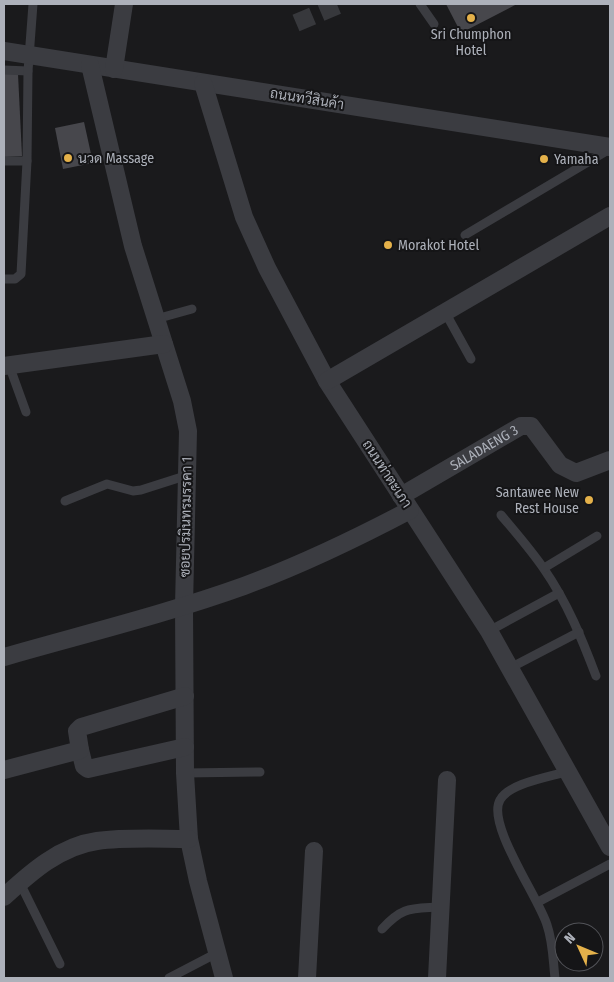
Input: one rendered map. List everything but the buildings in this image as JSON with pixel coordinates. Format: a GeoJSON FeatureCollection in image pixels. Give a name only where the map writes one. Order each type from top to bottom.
{"type":"FeatureCollection","features":[{"type":"Feature","properties":{"kind":"street"},"geometry":{"type":"LineString","coordinates":[[114,69],[124,4]]}},
{"type":"Feature","properties":{"kind":"street","name":"ถนนทวีสินค้า"},"geometry":{"type":"LineString","coordinates":[[4,51],[28,63],[90,65],[610,148]]}},
{"type":"Feature","properties":{"kind":"street","name":"ซอยปรมินทรมรรคา 1"},"geometry":{"type":"LineString","coordinates":[[90,65],[133,246],[182,401],[186,424],[188,474],[184,606],[185,773],[189,839],[224,978]]}},
{"type":"Feature","properties":{"kind":"street","name":"ถนนท่าตะเภา"},"geometry":{"type":"LineString","coordinates":[[203,83],[254,243],[328,381],[489,631],[610,847]]}},
{"type":"Feature","properties":{"kind":"street"},"geometry":{"type":"LineString","coordinates":[[328,381],[610,216]]}},
{"type":"Feature","properties":{"kind":"street"},"geometry":{"type":"LineString","coordinates":[[6,366],[164,344]]}},
{"type":"Feature","properties":{"kind":"street","name":"SALADAENG 3"},"geometry":{"type":"LineString","coordinates":[[406,503],[521,426],[531,426],[560,465],[576,474],[610,460]]}},
{"type":"Feature","properties":{"kind":"street"},"geometry":{"type":"LineString","coordinates":[[4,657],[184,606],[246,585],[351,541],[406,503]]}},
{"type":"Feature","properties":{"kind":"street"},"geometry":{"type":"LineString","coordinates":[[185,696],[81,727],[77,732],[84,766],[88,769],[185,747]]}},
{"type":"Feature","properties":{"kind":"street"},"geometry":{"type":"LineString","coordinates":[[4,770],[80,750]]}},
{"type":"Feature","properties":{"kind":"street"},"geometry":{"type":"LineString","coordinates":[[437,978],[447,780]]}},
{"type":"Feature","properties":{"kind":"street"},"geometry":{"type":"LineString","coordinates":[[4,897],[43,864],[74,848],[97,841],[189,839]]}},
{"type":"Feature","properties":{"kind":"street"},"geometry":{"type":"LineString","coordinates":[[307,978],[314,851]]}},
{"type":"Feature","properties":{"kind":"lane"},"geometry":{"type":"LineString","coordinates":[[4,279],[16,279],[21,274],[27,161],[28,63],[33,4]]}},
{"type":"Feature","properties":{"kind":"lane"},"geometry":{"type":"LineString","coordinates":[[420,4],[434,24]]}},
{"type":"Feature","properties":{"kind":"lane"},"geometry":{"type":"LineString","coordinates":[[4,70],[28,63]]}},
{"type":"Feature","properties":{"kind":"lane"},"geometry":{"type":"LineString","coordinates":[[465,235],[610,148]]}},
{"type":"Feature","properties":{"kind":"lane"},"geometry":{"type":"LineString","coordinates":[[4,160],[27,161]]}},
{"type":"Feature","properties":{"kind":"lane"},"geometry":{"type":"LineString","coordinates":[[156,319],[192,309]]}},
{"type":"Feature","properties":{"kind":"lane"},"geometry":{"type":"LineString","coordinates":[[445,312],[471,359]]}},
{"type":"Feature","properties":{"kind":"lane"},"geometry":{"type":"LineString","coordinates":[[6,366],[26,412]]}},
{"type":"Feature","properties":{"kind":"lane"},"geometry":{"type":"LineString","coordinates":[[65,501],[107,484],[133,491],[188,474]]}},
{"type":"Feature","properties":{"kind":"lane"},"geometry":{"type":"LineString","coordinates":[[501,515],[544,568],[559,593],[579,632],[596,676]]}},
{"type":"Feature","properties":{"kind":"lane"},"geometry":{"type":"LineString","coordinates":[[544,568],[597,536]]}},
{"type":"Feature","properties":{"kind":"lane"},"geometry":{"type":"LineString","coordinates":[[489,631],[559,593]]}},
{"type":"Feature","properties":{"kind":"lane"},"geometry":{"type":"LineString","coordinates":[[510,668],[579,632]]}},
{"type":"Feature","properties":{"kind":"lane"},"geometry":{"type":"LineString","coordinates":[[555,978],[551,938],[538,902],[502,836],[496,813],[500,800],[511,789],[568,771]]}},
{"type":"Feature","properties":{"kind":"lane"},"geometry":{"type":"LineString","coordinates":[[185,773],[260,772]]}},
{"type":"Feature","properties":{"kind":"lane"},"geometry":{"type":"LineString","coordinates":[[538,902],[610,864]]}},
{"type":"Feature","properties":{"kind":"lane"},"geometry":{"type":"LineString","coordinates":[[20,883],[60,964]]}},
{"type":"Feature","properties":{"kind":"lane"},"geometry":{"type":"LineString","coordinates":[[382,929],[395,915],[407,910],[440,907]]}},
{"type":"Feature","properties":{"kind":"lane"},"geometry":{"type":"LineString","coordinates":[[169,978],[217,952]]}},
{"type":"Feature","properties":{"kind":"tunnel"},"geometry":{"type":"LineString","coordinates":[[296,23],[341,4]]}},
{"type":"Feature","properties":{"kind":"place","name":"Sri Chumphon Hotel"},"geometry":{"type":"Point","coordinates":[471,18]}},
{"type":"Feature","properties":{"kind":"place","name":"นวด Massage"},"geometry":{"type":"Point","coordinates":[68,158]}},
{"type":"Feature","properties":{"kind":"place","name":"Yamaha"},"geometry":{"type":"Point","coordinates":[544,159]}},
{"type":"Feature","properties":{"kind":"place","name":"Morakot Hotel"},"geometry":{"type":"Point","coordinates":[388,245]}},
{"type":"Feature","properties":{"kind":"place","name":"Santawee New Rest House"},"geometry":{"type":"Point","coordinates":[589,500]}}]}
